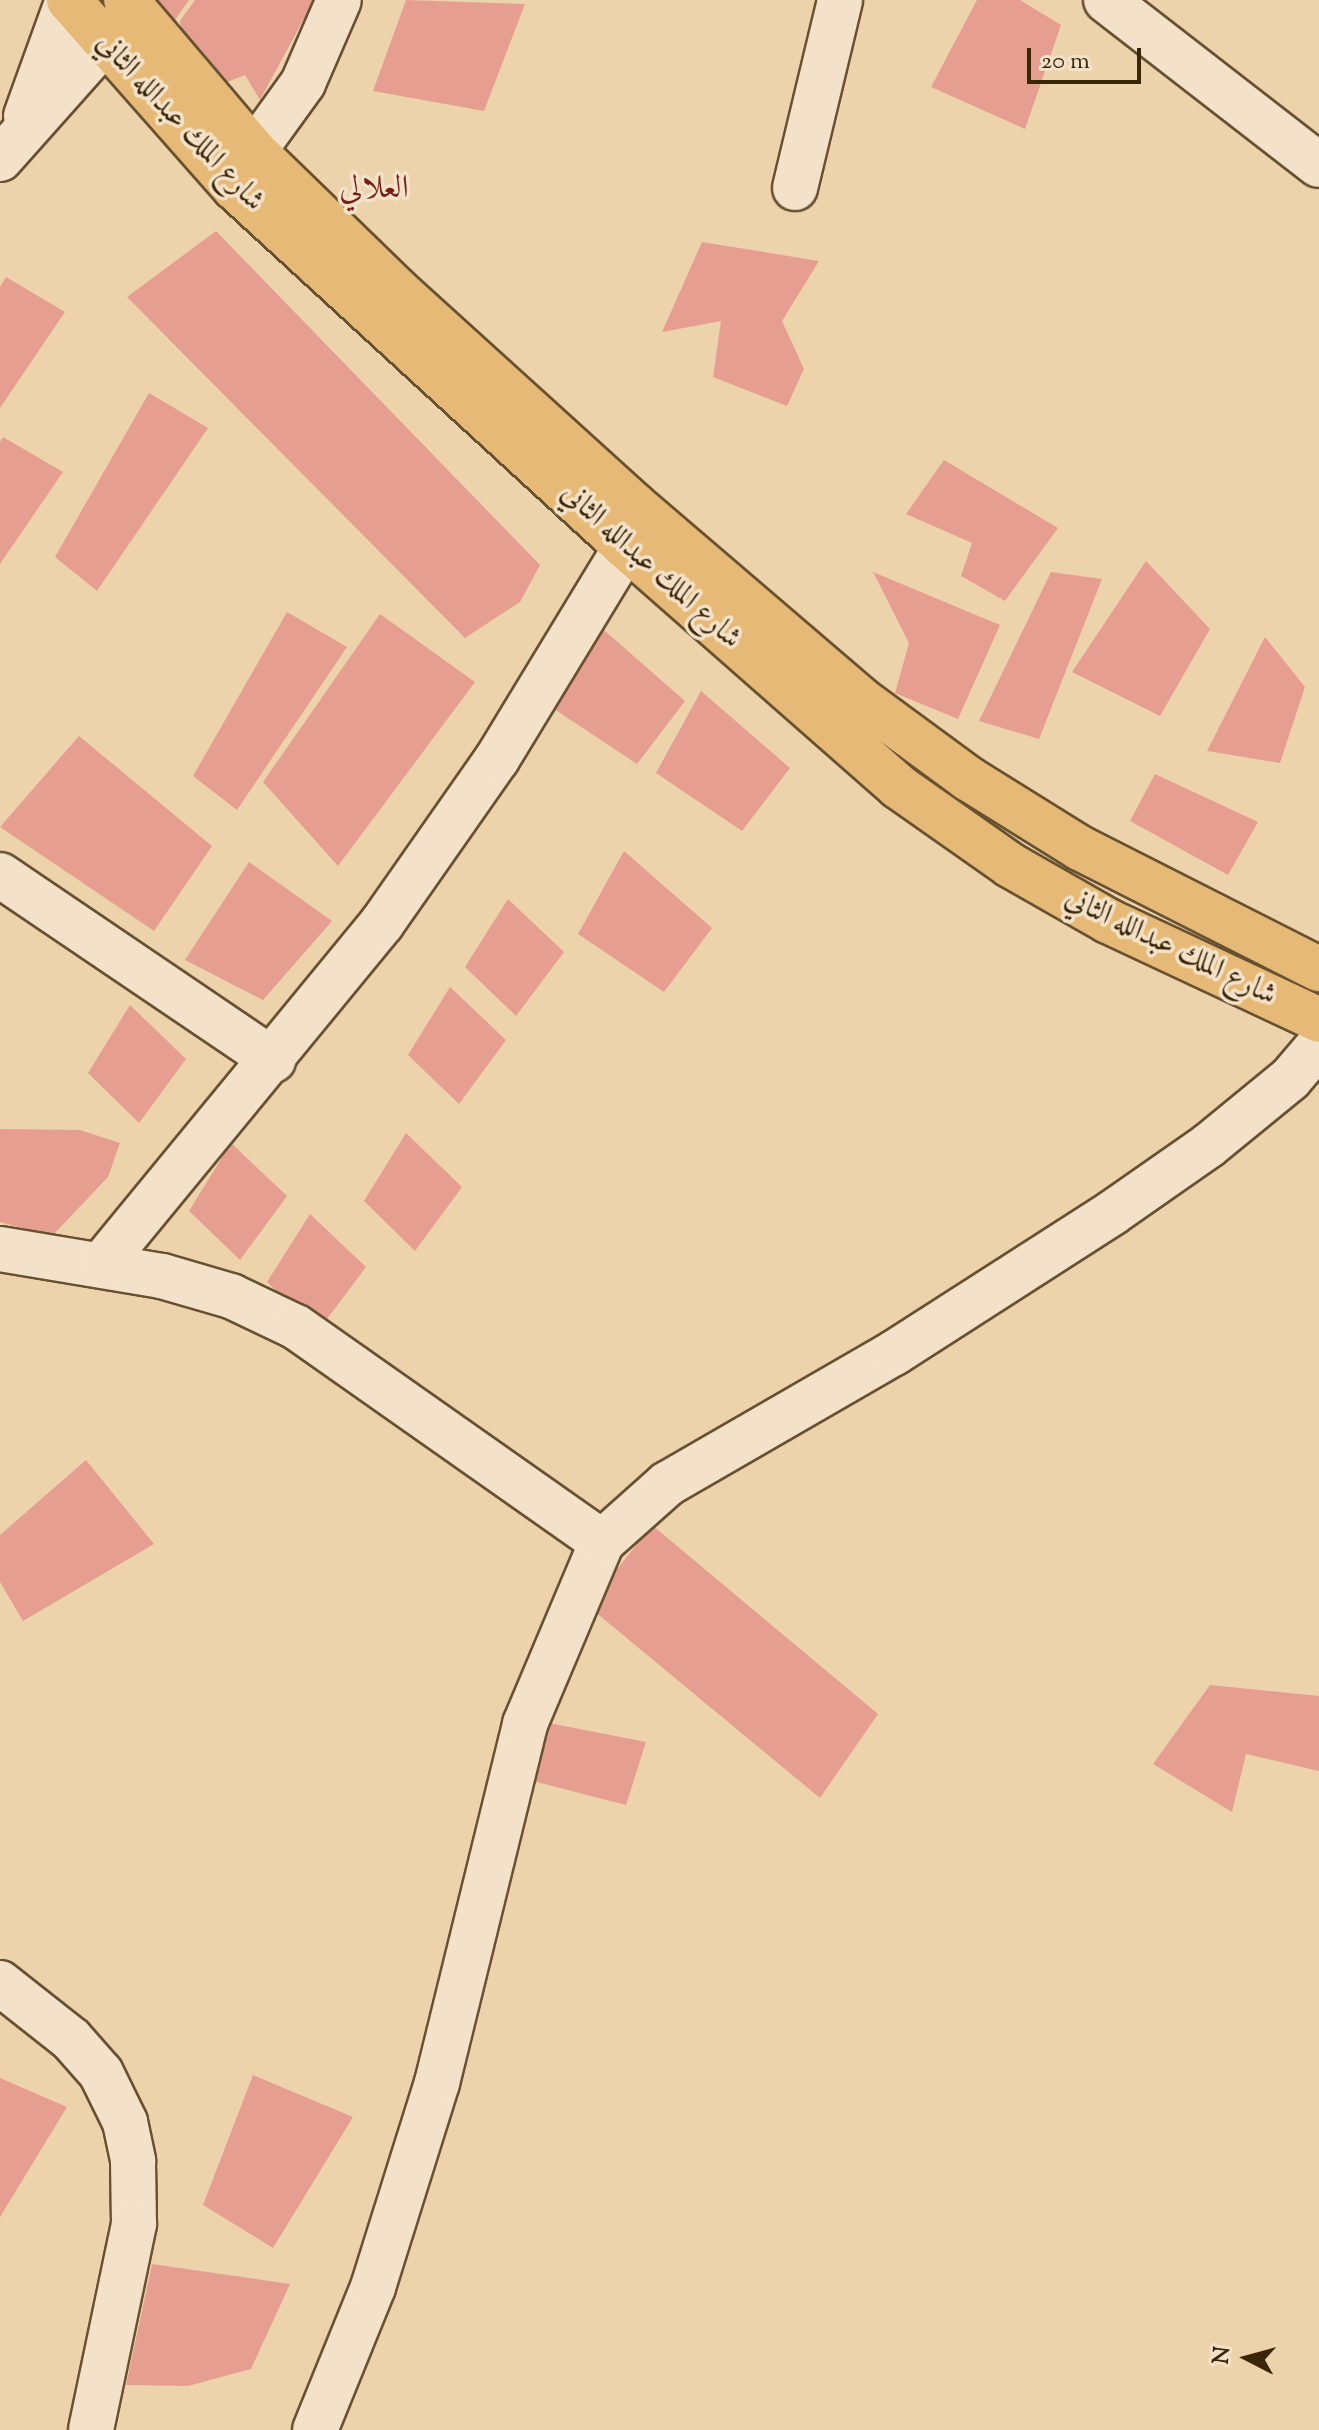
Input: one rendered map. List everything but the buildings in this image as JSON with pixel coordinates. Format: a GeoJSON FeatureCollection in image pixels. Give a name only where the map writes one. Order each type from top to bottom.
{"type":"FeatureCollection","features":[{"type":"Feature","properties":{"kind":"main road","name":"شارع الملك عبدالله الثاني"},"geometry":{"type":"LineString","coordinates":[[68,0],[104,45],[235,188],[626,547],[899,787],[1010,865],[1108,921],[1319,1020]]}},
{"type":"Feature","properties":{"kind":"main road","name":"شارع الملك عبدالله الثاني"},"geometry":{"type":"LineString","coordinates":[[129,5],[254,151],[503,387],[860,699],[969,779],[1080,848],[1319,969]]}},
{"type":"Feature","properties":{"kind":"street"},"geometry":{"type":"LineString","coordinates":[[10,146],[68,0]]}},
{"type":"Feature","properties":{"kind":"street"},"geometry":{"type":"LineString","coordinates":[[254,151],[303,83],[339,0]]}},
{"type":"Feature","properties":{"kind":"street"},"geometry":{"type":"LineString","coordinates":[[795,188],[840,0]]}},
{"type":"Feature","properties":{"kind":"street"},"geometry":{"type":"LineString","coordinates":[[1106,0],[1319,165]]}},
{"type":"Feature","properties":{"kind":"street"},"geometry":{"type":"LineString","coordinates":[[10,146],[104,45],[129,5]]}},
{"type":"Feature","properties":{"kind":"street"},"geometry":{"type":"LineString","coordinates":[[102,1264],[273,1060],[382,923],[497,759],[626,547]]}},
{"type":"Feature","properties":{"kind":"street"},"geometry":{"type":"LineString","coordinates":[[0,875],[273,1060]]}},
{"type":"Feature","properties":{"kind":"street"},"geometry":{"type":"LineString","coordinates":[[315,2430],[373,2287],[437,2083],[525,1724],[602,1542],[667,1484],[934,1328],[1136,1197],[1278,1088],[1319,1045]]}},
{"type":"Feature","properties":{"kind":"street"},"geometry":{"type":"LineString","coordinates":[[0,1249],[102,1264],[231,1296],[296,1327],[602,1542]]}},
{"type":"Feature","properties":{"kind":"street"},"geometry":{"type":"LineString","coordinates":[[0,1983],[71,2039],[101,2073],[125,2122],[133,2161],[134,2224],[91,2430]]}},
{"type":"Feature","properties":{"kind":"district","name":"العلالي"},"geometry":{"type":"Point","coordinates":[374,189]}}]}
